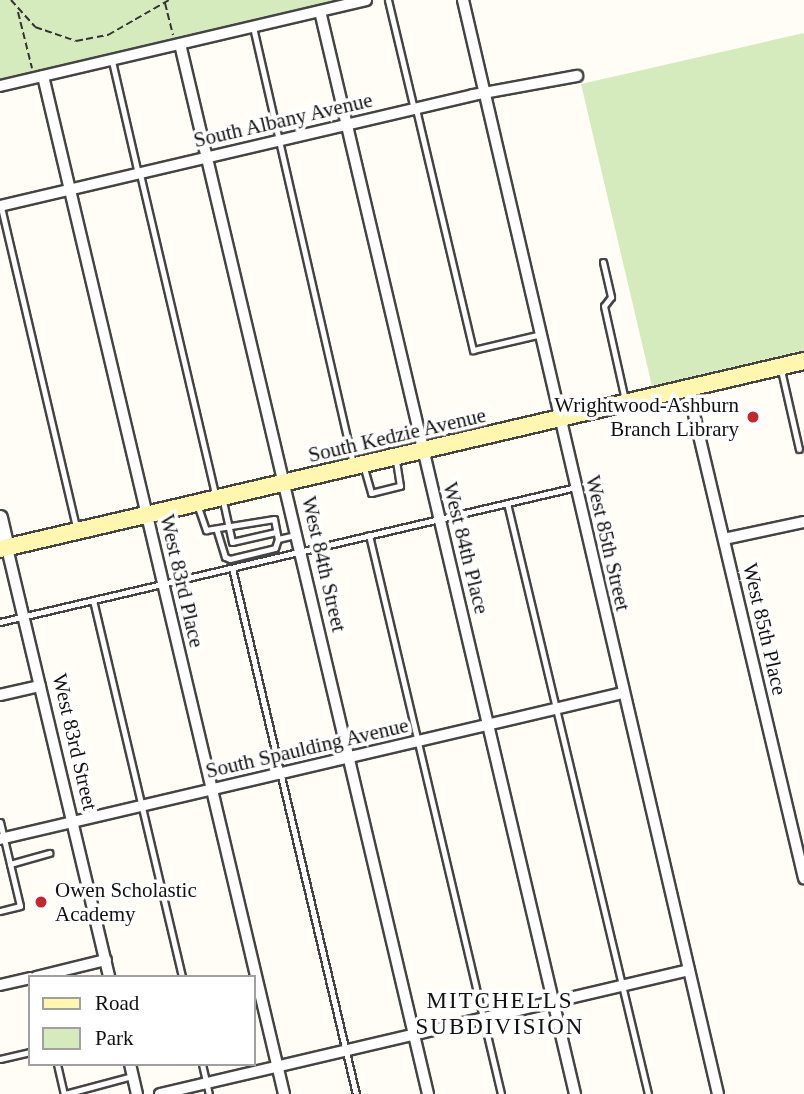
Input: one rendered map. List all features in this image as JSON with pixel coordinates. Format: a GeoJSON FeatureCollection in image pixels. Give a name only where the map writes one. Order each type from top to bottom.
{"type":"FeatureCollection","features":[{"type":"Feature","properties":{"kind":"main road","name":"South Kedzie Avenue"},"geometry":{"type":"LineString","coordinates":[[4,548],[804,361]]}},
{"type":"Feature","properties":{"kind":"street"},"geometry":{"type":"LineString","coordinates":[[0,86],[38,73],[111,60],[177,41],[253,27],[366,0]]}},
{"type":"Feature","properties":{"kind":"street","name":"West 85th Street"},"geometry":{"type":"LineString","coordinates":[[463,0],[718,1094]]}},
{"type":"Feature","properties":{"kind":"street","name":"West 84th Place"},"geometry":{"type":"LineString","coordinates":[[320,11],[575,1094]]}},
{"type":"Feature","properties":{"kind":"street","name":"West 84th Street"},"geometry":{"type":"LineString","coordinates":[[177,41],[208,157],[298,534],[428,1094]]}},
{"type":"Feature","properties":{"kind":"street","name":"West 83rd Place"},"geometry":{"type":"LineString","coordinates":[[38,73],[70,190],[256,975]]}},
{"type":"Feature","properties":{"kind":"street","name":"South Albany Avenue"},"geometry":{"type":"LineString","coordinates":[[0,205],[415,109],[577,76]]}},
{"type":"Feature","properties":{"kind":"street","name":"West 85th Place"},"geometry":{"type":"LineString","coordinates":[[688,389],[804,878]]}},
{"type":"Feature","properties":{"kind":"street","name":"West 83rd Street"},"geometry":{"type":"LineString","coordinates":[[0,520],[4,548],[24,616],[109,975]]}},
{"type":"Feature","properties":{"kind":"street"},"geometry":{"type":"LineString","coordinates":[[723,539],[804,522]]}},
{"type":"Feature","properties":{"kind":"street"},"geometry":{"type":"LineString","coordinates":[[0,695],[40,686]]}},
{"type":"Feature","properties":{"kind":"street","name":"South Spaulding Avenue"},"geometry":{"type":"LineString","coordinates":[[2,839],[624,693]]}},
{"type":"Feature","properties":{"kind":"street"},"geometry":{"type":"LineString","coordinates":[[791,824],[804,821]]}},
{"type":"Feature","properties":{"kind":"street"},"geometry":{"type":"LineString","coordinates":[[44,975],[106,960]]}},
{"type":"Feature","properties":{"kind":"street"},"geometry":{"type":"LineString","coordinates":[[160,1094],[208,1088],[277,1066],[689,970]]}},
{"type":"Feature","properties":{"kind":"street","name":"West 83rd Place"},"geometry":{"type":"LineString","coordinates":[[256,977],[284,1094]]}},
{"type":"Feature","properties":{"kind":"street"},"geometry":{"type":"LineString","coordinates":[[0,985],[28,978]]}},
{"type":"Feature","properties":{"kind":"street"},"geometry":{"type":"LineString","coordinates":[[131,1070],[137,1094]]}},
{"type":"Feature","properties":{"kind":"lane"},"geometry":{"type":"LineString","coordinates":[[388,0],[473,350],[541,334]]}},
{"type":"Feature","properties":{"kind":"lane"},"geometry":{"type":"LineString","coordinates":[[253,27],[278,141],[358,465],[372,493],[401,486],[396,457]]}},
{"type":"Feature","properties":{"kind":"lane"},"geometry":{"type":"LineString","coordinates":[[111,60],[218,498],[232,542],[276,532]]}},
{"type":"Feature","properties":{"kind":"lane"},"geometry":{"type":"LineString","coordinates":[[0,205],[77,531]]}},
{"type":"Feature","properties":{"kind":"lane"},"geometry":{"type":"LineString","coordinates":[[603,262],[611,297],[604,306],[626,403]]}},
{"type":"Feature","properties":{"kind":"lane"},"geometry":{"type":"LineString","coordinates":[[780,367],[799,449]]}},
{"type":"Feature","properties":{"kind":"lane"},"geometry":{"type":"LineString","coordinates":[[0,622],[576,487]]}},
{"type":"Feature","properties":{"kind":"lane"},"geometry":{"type":"LineString","coordinates":[[197,503],[206,530],[218,531],[274,519],[278,539],[275,548],[230,559],[225,557],[218,531]]}},
{"type":"Feature","properties":{"kind":"lane"},"geometry":{"type":"LineString","coordinates":[[508,503],[648,1094]]}},
{"type":"Feature","properties":{"kind":"lane"},"geometry":{"type":"LineString","coordinates":[[278,539],[298,534]]}},
{"type":"Feature","properties":{"kind":"lane"},"geometry":{"type":"LineString","coordinates":[[369,535],[501,1094]]}},
{"type":"Feature","properties":{"kind":"lane"},"geometry":{"type":"LineString","coordinates":[[232,568],[356,1094]]}},
{"type":"Feature","properties":{"kind":"lane"},"geometry":{"type":"LineString","coordinates":[[93,600],[182,975]]}},
{"type":"Feature","properties":{"kind":"lane"},"geometry":{"type":"LineString","coordinates":[[0,822],[20,906],[0,911]]}},
{"type":"Feature","properties":{"kind":"lane"},"geometry":{"type":"LineString","coordinates":[[10,864],[49,853]]}},
{"type":"Feature","properties":{"kind":"lane"},"geometry":{"type":"LineString","coordinates":[[0,1059],[28,1052]]}},
{"type":"Feature","properties":{"kind":"lane"},"geometry":{"type":"LineString","coordinates":[[57,1066],[64,1094],[131,1070]]}},
{"type":"Feature","properties":{"kind":"lane"},"geometry":{"type":"LineString","coordinates":[[202,1066],[208,1088]]}},
{"type":"Feature","properties":{"kind":"path"},"geometry":{"type":"LineString","coordinates":[[11,0],[18,11],[38,73]]}},
{"type":"Feature","properties":{"kind":"path"},"geometry":{"type":"LineString","coordinates":[[18,11],[55,37],[87,41],[117,30],[169,0]]}},
{"type":"Feature","properties":{"kind":"path"},"geometry":{"type":"LineString","coordinates":[[165,2],[177,41]]}},
{"type":"Feature","properties":{"kind":"green space"},"geometry":{"type":"Polygon","coordinates":[[[0,0],[337,0],[0,79],[0,0]]]}},
{"type":"Feature","properties":{"kind":"green space"},"geometry":{"type":"Polygon","coordinates":[[[804,33],[804,350],[652,386],[581,84],[804,33]]]}},
{"type":"Feature","properties":{"kind":"place","name":"Wrightwood-Ashburn Branch Library"},"geometry":{"type":"Point","coordinates":[753,417]}},
{"type":"Feature","properties":{"kind":"place","name":"Owen Scholastic Academy"},"geometry":{"type":"Point","coordinates":[41,902]}},
{"type":"Feature","properties":{"kind":"district","name":"MITCHELLS SUBDIVISION"},"geometry":{"type":"Point","coordinates":[500,1014]}}]}
